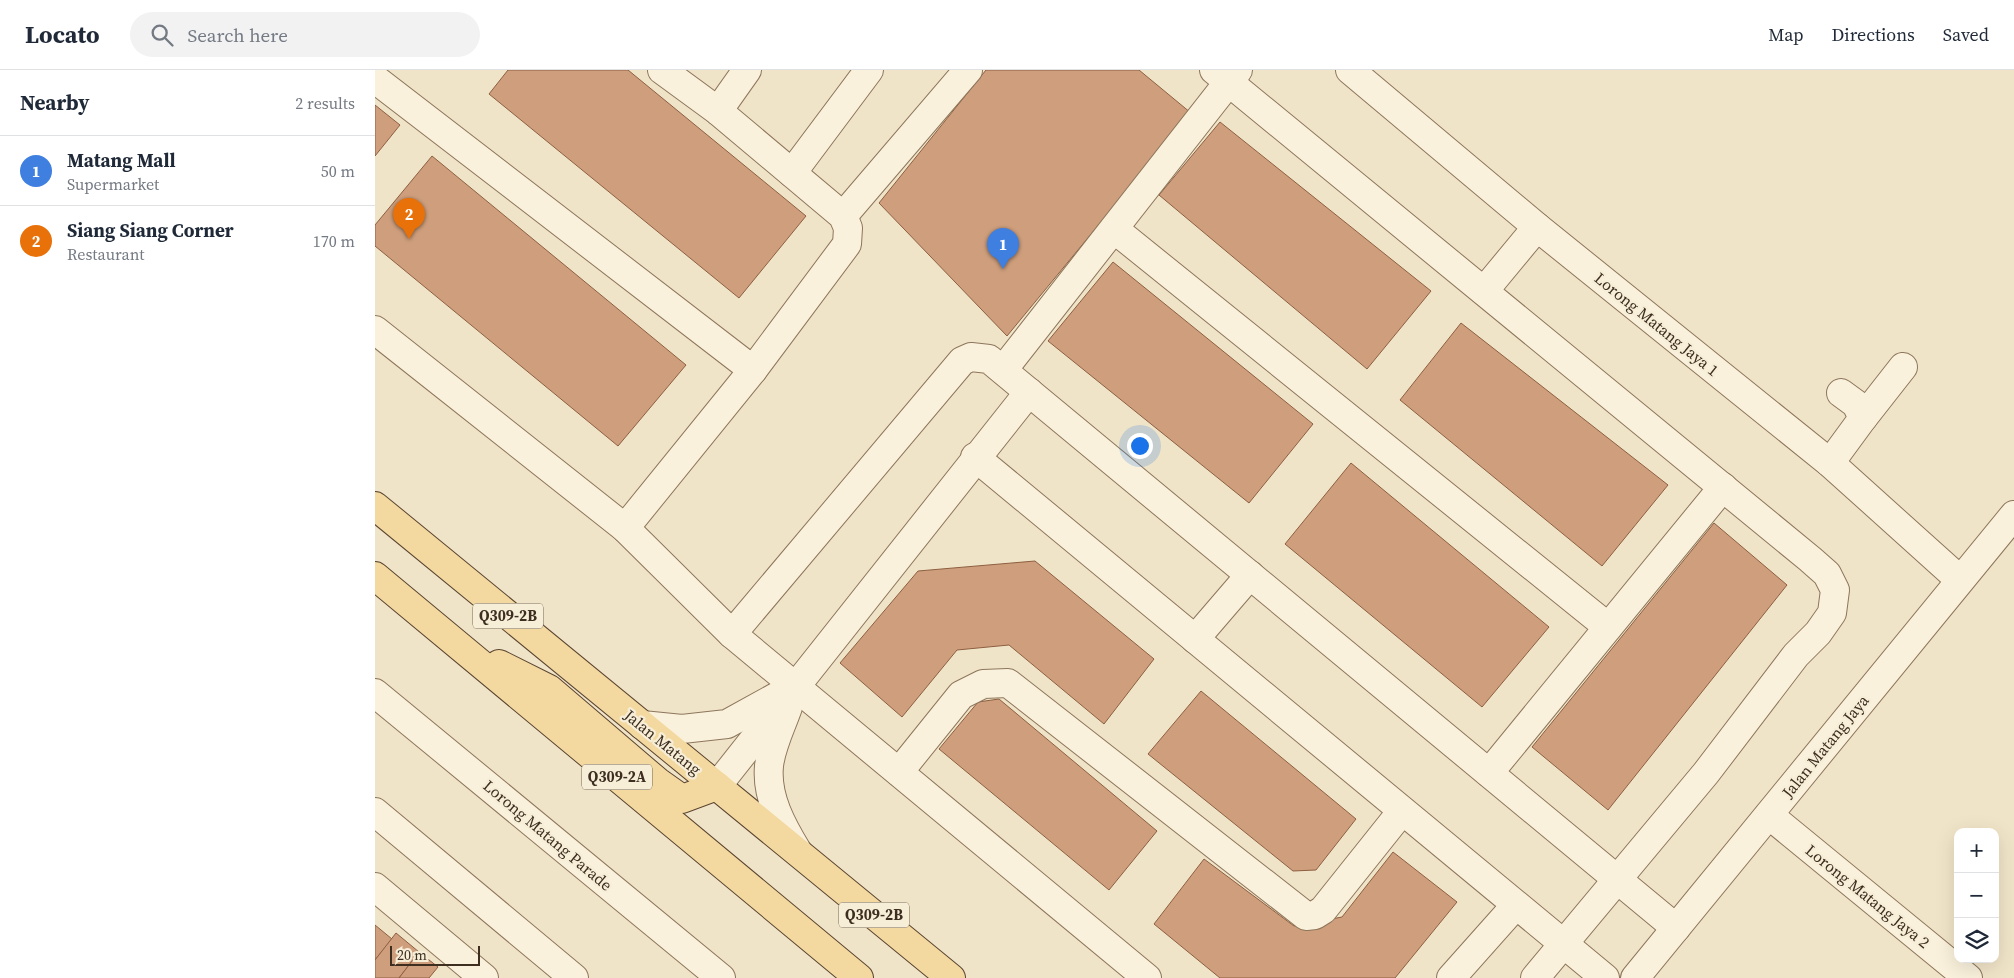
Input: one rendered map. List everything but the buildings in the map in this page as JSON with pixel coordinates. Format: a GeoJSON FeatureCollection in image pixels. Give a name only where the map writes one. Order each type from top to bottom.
{"type":"FeatureCollection","features":[{"type":"Feature","properties":{"kind":"main road","name":"Jalan Matang"},"geometry":{"type":"LineString","coordinates":[[375,506],[951,978]]}},
{"type":"Feature","properties":{"kind":"main road","name":"Q309-2A"},"geometry":{"type":"LineString","coordinates":[[375,576],[859,978]]}},
{"type":"Feature","properties":{"kind":"main road"},"geometry":{"type":"LineString","coordinates":[[453,640],[549,689],[658,782],[682,799],[717,786]]}},
{"type":"Feature","properties":{"kind":"street"},"geometry":{"type":"LineString","coordinates":[[625,528],[753,370],[847,244],[848,228],[843,216],[718,111],[662,70]]}},
{"type":"Feature","properties":{"kind":"street"},"geometry":{"type":"LineString","coordinates":[[718,111],[747,70]]}},
{"type":"Feature","properties":{"kind":"street"},"geometry":{"type":"LineString","coordinates":[[792,173],[869,70]]}},
{"type":"Feature","properties":{"kind":"street"},"geometry":{"type":"LineString","coordinates":[[843,216],[968,70]]}},
{"type":"Feature","properties":{"kind":"street","name":"Lorong Matang Jaya 1"},"geometry":{"type":"LineString","coordinates":[[1350,70],[1537,227],[1830,463],[1961,580]]}},
{"type":"Feature","properties":{"kind":"street"},"geometry":{"type":"LineString","coordinates":[[1003,370],[1114,229],[1227,74],[1483,291],[1827,574],[1835,590],[1832,614],[1818,633],[1796,655],[1706,773],[1535,978]]}},
{"type":"Feature","properties":{"kind":"street"},"geometry":{"type":"LineString","coordinates":[[375,79],[753,370]]}},
{"type":"Feature","properties":{"kind":"street"},"geometry":{"type":"LineString","coordinates":[[1483,291],[1537,227]]}},
{"type":"Feature","properties":{"kind":"street"},"geometry":{"type":"LineString","coordinates":[[1114,229],[1608,627]]}},
{"type":"Feature","properties":{"kind":"street"},"geometry":{"type":"LineString","coordinates":[[375,330],[625,528],[732,634],[1147,978]]}},
{"type":"Feature","properties":{"kind":"street"},"geometry":{"type":"LineString","coordinates":[[732,634],[962,361],[971,357],[989,360],[1676,928]]}},
{"type":"Feature","properties":{"kind":"street"},"geometry":{"type":"LineString","coordinates":[[1830,463],[1903,367]]}},
{"type":"Feature","properties":{"kind":"street"},"geometry":{"type":"LineString","coordinates":[[717,786],[1029,392]]}},
{"type":"Feature","properties":{"kind":"street"},"geometry":{"type":"LineString","coordinates":[[1841,393],[1856,404],[1863,418]]}},
{"type":"Feature","properties":{"kind":"street"},"geometry":{"type":"LineString","coordinates":[[975,458],[1605,978]]}},
{"type":"Feature","properties":{"kind":"street"},"geometry":{"type":"LineString","coordinates":[[1489,773],[1723,487]]}},
{"type":"Feature","properties":{"kind":"street","name":"Jalan Matang Jaya"},"geometry":{"type":"LineString","coordinates":[[1635,978],[2014,515]]}},
{"type":"Feature","properties":{"kind":"street"},"geometry":{"type":"LineString","coordinates":[[1195,639],[1249,575]]}},
{"type":"Feature","properties":{"kind":"street"},"geometry":{"type":"LineString","coordinates":[[899,772],[961,695],[983,684],[1008,683],[1306,916],[1315,916],[1323,910],[1402,811]]}},
{"type":"Feature","properties":{"kind":"street"},"geometry":{"type":"LineString","coordinates":[[642,725],[682,729],[727,724],[795,686]]}},
{"type":"Feature","properties":{"kind":"street"},"geometry":{"type":"LineString","coordinates":[[795,686],[769,764],[769,791],[784,830],[798,852]]}},
{"type":"Feature","properties":{"kind":"street","name":"Lorong Matang Parade"},"geometry":{"type":"LineString","coordinates":[[375,693],[715,976]]}},
{"type":"Feature","properties":{"kind":"street"},"geometry":{"type":"LineString","coordinates":[[375,812],[574,978]]}},
{"type":"Feature","properties":{"kind":"street","name":"Lorong Matang Jaya 2"},"geometry":{"type":"LineString","coordinates":[[1769,815],[1968,978]]}},
{"type":"Feature","properties":{"kind":"street"},"geometry":{"type":"LineString","coordinates":[[375,887],[484,978]]}},
{"type":"Feature","properties":{"kind":"street"},"geometry":{"type":"LineString","coordinates":[[1451,978],[1516,905]]}},
{"type":"Feature","properties":{"kind":"place","name":"Siang Siang Corner"},"geometry":{"type":"Point","coordinates":[409,239]}},
{"type":"Feature","properties":{"kind":"place","name":"Matang Mall"},"geometry":{"type":"Point","coordinates":[1003,269]}}]}
